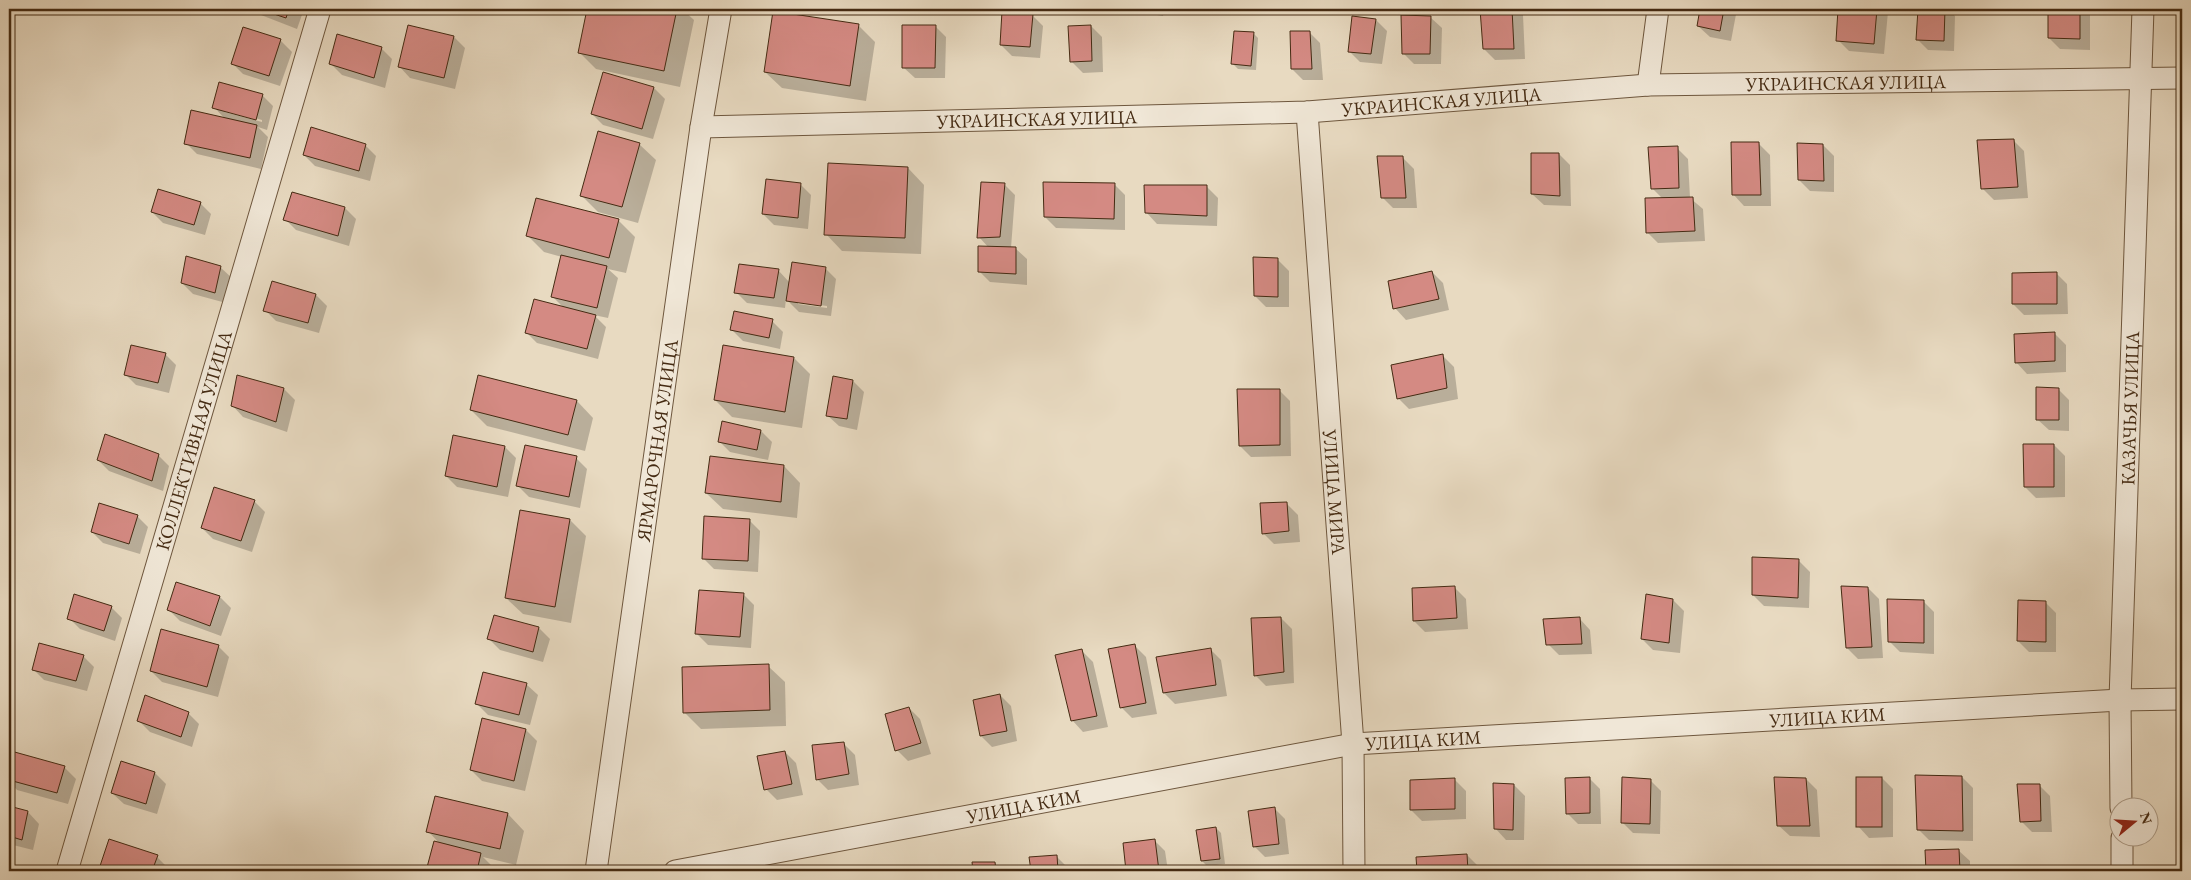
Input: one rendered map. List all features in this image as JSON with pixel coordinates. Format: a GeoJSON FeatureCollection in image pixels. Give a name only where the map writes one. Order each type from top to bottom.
{"type":"FeatureCollection","features":[{"type":"Feature","properties":{"kind":"street","name":"КОЛЛЕКТИВНАЯ УЛИЦА"},"geometry":{"type":"LineString","coordinates":[[67,871],[320,9]]}},
{"type":"Feature","properties":{"kind":"street","name":"ЯРМАРОЧНАЯ УЛИЦА"},"geometry":{"type":"LineString","coordinates":[[596,871],[701,127],[722,9]]}},
{"type":"Feature","properties":{"kind":"street"},"geometry":{"type":"LineString","coordinates":[[1648,85],[1658,9]]}},
{"type":"Feature","properties":{"kind":"street","name":"КАЗАЧЬЯ УЛИЦА"},"geometry":{"type":"LineString","coordinates":[[2121,798],[2120,700],[2139,78],[2143,9]]}},
{"type":"Feature","properties":{"kind":"street","name":"УКРАИНСКАЯ УЛИЦА"},"geometry":{"type":"LineString","coordinates":[[701,127],[1307,112],[1648,85],[2182,78]]}},
{"type":"Feature","properties":{"kind":"street","name":"УЛИЦА МИРА"},"geometry":{"type":"LineString","coordinates":[[1307,112],[1353,744],[1354,871]]}},
{"type":"Feature","properties":{"kind":"street","name":"УЛИЦА КИМ"},"geometry":{"type":"LineString","coordinates":[[675,871],[1353,744],[2120,700],[2182,700]]}},
{"type":"Feature","properties":{"kind":"street"},"geometry":{"type":"LineString","coordinates":[[2122,848],[2122,871]]}},
{"type":"Feature","properties":{"kind":"building"},"geometry":{"type":"Polygon","coordinates":[[[259,9],[289,9],[286,18],[259,9]]]}},
{"type":"Feature","properties":{"kind":"building"},"geometry":{"type":"Polygon","coordinates":[[[587,9],[677,9],[664,71],[578,53],[587,9]]]}},
{"type":"Feature","properties":{"kind":"building"},"geometry":{"type":"Polygon","coordinates":[[[1480,9],[1512,9],[1514,49],[1483,49],[1480,9]]]}},
{"type":"Feature","properties":{"kind":"building"},"geometry":{"type":"Polygon","coordinates":[[[1700,9],[1724,9],[1720,31],[1697,26],[1700,9]]]}},
{"type":"Feature","properties":{"kind":"building"},"geometry":{"type":"Polygon","coordinates":[[[1838,9],[1877,9],[1874,44],[1836,41],[1838,9]]]}},
{"type":"Feature","properties":{"kind":"building"},"geometry":{"type":"Polygon","coordinates":[[[1918,9],[1945,9],[1944,41],[1916,40],[1918,9]]]}},
{"type":"Feature","properties":{"kind":"building"},"geometry":{"type":"Polygon","coordinates":[[[2048,9],[2080,9],[2080,39],[2048,38],[2048,9]]]}},
{"type":"Feature","properties":{"kind":"building"},"geometry":{"type":"Polygon","coordinates":[[[773,11],[859,24],[850,86],[764,72],[773,11]]]}},
{"type":"Feature","properties":{"kind":"building"},"geometry":{"type":"Polygon","coordinates":[[[1002,11],[1033,14],[1030,47],[1000,45],[1002,11]]]}},
{"type":"Feature","properties":{"kind":"building"},"geometry":{"type":"Polygon","coordinates":[[[1401,15],[1431,16],[1430,54],[1402,54],[1401,15]]]}},
{"type":"Feature","properties":{"kind":"building"},"geometry":{"type":"Polygon","coordinates":[[[1352,16],[1376,19],[1371,54],[1348,52],[1352,16]]]}},
{"type":"Feature","properties":{"kind":"building"},"geometry":{"type":"Polygon","coordinates":[[[408,25],[454,36],[444,78],[398,67],[408,25]]]}},
{"type":"Feature","properties":{"kind":"building"},"geometry":{"type":"Polygon","coordinates":[[[902,25],[936,25],[935,68],[902,68],[902,25]]]}},
{"type":"Feature","properties":{"kind":"building"},"geometry":{"type":"Polygon","coordinates":[[[1091,25],[1092,61],[1070,62],[1068,26],[1091,25]]]}},
{"type":"Feature","properties":{"kind":"building"},"geometry":{"type":"Polygon","coordinates":[[[243,27],[281,39],[269,76],[231,64],[243,27]]]}},
{"type":"Feature","properties":{"kind":"building"},"geometry":{"type":"Polygon","coordinates":[[[1234,31],[1254,32],[1251,66],[1231,64],[1234,31]]]}},
{"type":"Feature","properties":{"kind":"building"},"geometry":{"type":"Polygon","coordinates":[[[1290,31],[1310,31],[1312,69],[1291,69],[1290,31]]]}},
{"type":"Feature","properties":{"kind":"building"},"geometry":{"type":"Polygon","coordinates":[[[337,34],[382,47],[374,78],[329,64],[337,34]]]}},
{"type":"Feature","properties":{"kind":"building"},"geometry":{"type":"Polygon","coordinates":[[[603,72],[654,87],[642,129],[591,114],[603,72]]]}},
{"type":"Feature","properties":{"kind":"building"},"geometry":{"type":"Polygon","coordinates":[[[219,82],[263,94],[256,120],[212,108],[219,82]]]}},
{"type":"Feature","properties":{"kind":"building"},"geometry":{"type":"Polygon","coordinates":[[[191,110],[257,125],[250,158],[184,144],[191,110]]]}},
{"type":"Feature","properties":{"kind":"building"},"geometry":{"type":"Polygon","coordinates":[[[311,127],[366,144],[359,171],[303,155],[311,127]]]}},
{"type":"Feature","properties":{"kind":"building"},"geometry":{"type":"Polygon","coordinates":[[[598,131],[640,143],[622,207],[580,196],[598,131]]]}},
{"type":"Feature","properties":{"kind":"building"},"geometry":{"type":"Polygon","coordinates":[[[2014,139],[2018,187],[1981,189],[1977,140],[2014,139]]]}},
{"type":"Feature","properties":{"kind":"building"},"geometry":{"type":"Polygon","coordinates":[[[1731,142],[1759,142],[1761,195],[1732,195],[1731,142]]]}},
{"type":"Feature","properties":{"kind":"building"},"geometry":{"type":"Polygon","coordinates":[[[1797,143],[1823,144],[1824,181],[1798,180],[1797,143]]]}},
{"type":"Feature","properties":{"kind":"building"},"geometry":{"type":"Polygon","coordinates":[[[1678,146],[1679,188],[1651,189],[1648,147],[1678,146]]]}},
{"type":"Feature","properties":{"kind":"building"},"geometry":{"type":"Polygon","coordinates":[[[1531,153],[1559,153],[1560,196],[1531,194],[1531,153]]]}},
{"type":"Feature","properties":{"kind":"building"},"geometry":{"type":"Polygon","coordinates":[[[1377,156],[1403,156],[1406,198],[1381,198],[1377,156]]]}},
{"type":"Feature","properties":{"kind":"building"},"geometry":{"type":"Polygon","coordinates":[[[828,163],[908,167],[905,238],[824,235],[828,163]]]}},
{"type":"Feature","properties":{"kind":"building"},"geometry":{"type":"Polygon","coordinates":[[[766,179],[801,183],[798,218],[762,214],[766,179]]]}},
{"type":"Feature","properties":{"kind":"building"},"geometry":{"type":"Polygon","coordinates":[[[981,182],[1005,183],[1000,237],[977,238],[981,182]]]}},
{"type":"Feature","properties":{"kind":"building"},"geometry":{"type":"Polygon","coordinates":[[[1043,182],[1115,183],[1114,219],[1044,217],[1043,182]]]}},
{"type":"Feature","properties":{"kind":"building"},"geometry":{"type":"Polygon","coordinates":[[[1144,185],[1207,185],[1207,216],[1145,213],[1144,185]]]}},
{"type":"Feature","properties":{"kind":"building"},"geometry":{"type":"Polygon","coordinates":[[[158,189],[201,202],[194,225],[151,212],[158,189]]]}},
{"type":"Feature","properties":{"kind":"building"},"geometry":{"type":"Polygon","coordinates":[[[292,192],[345,207],[338,236],[283,220],[292,192]]]}},
{"type":"Feature","properties":{"kind":"building"},"geometry":{"type":"Polygon","coordinates":[[[1693,197],[1695,231],[1646,233],[1645,198],[1693,197]]]}},
{"type":"Feature","properties":{"kind":"building"},"geometry":{"type":"Polygon","coordinates":[[[536,198],[619,219],[609,258],[526,236],[536,198]]]}},
{"type":"Feature","properties":{"kind":"building"},"geometry":{"type":"Polygon","coordinates":[[[978,246],[1016,247],[1016,274],[978,272],[978,246]]]}},
{"type":"Feature","properties":{"kind":"building"},"geometry":{"type":"Polygon","coordinates":[[[561,255],[607,266],[597,308],[551,297],[561,255]]]}},
{"type":"Feature","properties":{"kind":"building"},"geometry":{"type":"Polygon","coordinates":[[[186,256],[221,266],[215,293],[181,283],[186,256]]]}},
{"type":"Feature","properties":{"kind":"building"},"geometry":{"type":"Polygon","coordinates":[[[1253,257],[1278,258],[1278,297],[1254,296],[1253,257]]]}},
{"type":"Feature","properties":{"kind":"building"},"geometry":{"type":"Polygon","coordinates":[[[792,262],[826,267],[821,306],[786,301],[792,262]]]}},
{"type":"Feature","properties":{"kind":"building"},"geometry":{"type":"Polygon","coordinates":[[[739,264],[779,269],[774,298],[734,293],[739,264]]]}},
{"type":"Feature","properties":{"kind":"building"},"geometry":{"type":"Polygon","coordinates":[[[1432,271],[1439,299],[1393,309],[1388,281],[1432,271]]]}},
{"type":"Feature","properties":{"kind":"building"},"geometry":{"type":"Polygon","coordinates":[[[2057,272],[2057,304],[2012,304],[2012,273],[2057,272]]]}},
{"type":"Feature","properties":{"kind":"building"},"geometry":{"type":"Polygon","coordinates":[[[272,281],[316,294],[308,323],[263,311],[272,281]]]}},
{"type":"Feature","properties":{"kind":"building"},"geometry":{"type":"Polygon","coordinates":[[[534,299],[596,315],[587,349],[525,333],[534,299]]]}},
{"type":"Feature","properties":{"kind":"building"},"geometry":{"type":"Polygon","coordinates":[[[734,311],[773,319],[769,338],[730,330],[734,311]]]}},
{"type":"Feature","properties":{"kind":"building"},"geometry":{"type":"Polygon","coordinates":[[[2055,332],[2055,361],[2015,363],[2014,334],[2055,332]]]}},
{"type":"Feature","properties":{"kind":"building"},"geometry":{"type":"Polygon","coordinates":[[[131,345],[166,353],[158,383],[124,375],[131,345]]]}},
{"type":"Feature","properties":{"kind":"building"},"geometry":{"type":"Polygon","coordinates":[[[723,345],[794,357],[785,412],[714,400],[723,345]]]}},
{"type":"Feature","properties":{"kind":"building"},"geometry":{"type":"Polygon","coordinates":[[[1443,354],[1447,388],[1397,399],[1391,365],[1443,354]]]}},
{"type":"Feature","properties":{"kind":"building"},"geometry":{"type":"Polygon","coordinates":[[[237,375],[284,388],[276,422],[231,406],[237,375]]]}},
{"type":"Feature","properties":{"kind":"building"},"geometry":{"type":"Polygon","coordinates":[[[478,375],[577,400],[568,435],[470,410],[478,375]]]}},
{"type":"Feature","properties":{"kind":"building"},"geometry":{"type":"Polygon","coordinates":[[[833,376],[853,380],[847,419],[826,416],[833,376]]]}},
{"type":"Feature","properties":{"kind":"building"},"geometry":{"type":"Polygon","coordinates":[[[2036,387],[2059,388],[2059,420],[2036,420],[2036,387]]]}},
{"type":"Feature","properties":{"kind":"building"},"geometry":{"type":"Polygon","coordinates":[[[1237,389],[1280,389],[1280,445],[1239,446],[1237,389]]]}},
{"type":"Feature","properties":{"kind":"building"},"geometry":{"type":"Polygon","coordinates":[[[722,421],[761,430],[757,450],[718,442],[722,421]]]}},
{"type":"Feature","properties":{"kind":"building"},"geometry":{"type":"Polygon","coordinates":[[[105,434],[159,454],[152,481],[97,460],[105,434]]]}},
{"type":"Feature","properties":{"kind":"building"},"geometry":{"type":"Polygon","coordinates":[[[453,435],[505,446],[497,487],[445,476],[453,435]]]}},
{"type":"Feature","properties":{"kind":"building"},"geometry":{"type":"Polygon","coordinates":[[[2023,444],[2054,444],[2054,487],[2024,487],[2023,444]]]}},
{"type":"Feature","properties":{"kind":"building"},"geometry":{"type":"Polygon","coordinates":[[[525,445],[577,456],[569,497],[516,486],[525,445]]]}},
{"type":"Feature","properties":{"kind":"building"},"geometry":{"type":"Polygon","coordinates":[[[710,456],[784,465],[781,502],[705,493],[710,456]]]}},
{"type":"Feature","properties":{"kind":"building"},"geometry":{"type":"Polygon","coordinates":[[[214,487],[255,500],[241,541],[201,528],[214,487]]]}},
{"type":"Feature","properties":{"kind":"building"},"geometry":{"type":"Polygon","coordinates":[[[1287,502],[1289,531],[1262,534],[1260,503],[1287,502]]]}},
{"type":"Feature","properties":{"kind":"building"},"geometry":{"type":"Polygon","coordinates":[[[99,503],[138,515],[129,544],[91,532],[99,503]]]}},
{"type":"Feature","properties":{"kind":"building"},"geometry":{"type":"Polygon","coordinates":[[[520,510],[570,519],[555,607],[505,598],[520,510]]]}},
{"type":"Feature","properties":{"kind":"building"},"geometry":{"type":"Polygon","coordinates":[[[704,516],[750,519],[748,561],[702,559],[704,516]]]}},
{"type":"Feature","properties":{"kind":"building"},"geometry":{"type":"Polygon","coordinates":[[[1752,557],[1799,559],[1798,598],[1752,595],[1752,557]]]}},
{"type":"Feature","properties":{"kind":"building"},"geometry":{"type":"Polygon","coordinates":[[[176,582],[220,596],[210,626],[167,610],[176,582]]]}},
{"type":"Feature","properties":{"kind":"building"},"geometry":{"type":"Polygon","coordinates":[[[1455,586],[1457,618],[1413,621],[1412,588],[1455,586]]]}},
{"type":"Feature","properties":{"kind":"building"},"geometry":{"type":"Polygon","coordinates":[[[1841,586],[1868,587],[1872,647],[1846,648],[1841,586]]]}},
{"type":"Feature","properties":{"kind":"building"},"geometry":{"type":"Polygon","coordinates":[[[699,590],[744,593],[740,637],[695,634],[699,590]]]}},
{"type":"Feature","properties":{"kind":"building"},"geometry":{"type":"Polygon","coordinates":[[[74,594],[112,606],[104,631],[67,619],[74,594]]]}},
{"type":"Feature","properties":{"kind":"building"},"geometry":{"type":"Polygon","coordinates":[[[1646,594],[1673,599],[1669,643],[1641,639],[1646,594]]]}},
{"type":"Feature","properties":{"kind":"building"},"geometry":{"type":"Polygon","coordinates":[[[1887,599],[1924,600],[1924,643],[1888,642],[1887,599]]]}},
{"type":"Feature","properties":{"kind":"building"},"geometry":{"type":"Polygon","coordinates":[[[2018,600],[2046,601],[2046,642],[2017,641],[2018,600]]]}},
{"type":"Feature","properties":{"kind":"building"},"geometry":{"type":"Polygon","coordinates":[[[494,615],[539,627],[533,652],[487,639],[494,615]]]}},
{"type":"Feature","properties":{"kind":"building"},"geometry":{"type":"Polygon","coordinates":[[[1281,617],[1284,672],[1254,676],[1251,618],[1281,617]]]}},
{"type":"Feature","properties":{"kind":"building"},"geometry":{"type":"Polygon","coordinates":[[[1580,617],[1582,644],[1546,645],[1543,619],[1580,617]]]}},
{"type":"Feature","properties":{"kind":"building"},"geometry":{"type":"Polygon","coordinates":[[[161,629],[219,645],[207,687],[150,671],[161,629]]]}},
{"type":"Feature","properties":{"kind":"building"},"geometry":{"type":"Polygon","coordinates":[[[39,643],[84,655],[76,681],[32,670],[39,643]]]}},
{"type":"Feature","properties":{"kind":"building"},"geometry":{"type":"Polygon","coordinates":[[[1135,644],[1146,703],[1120,708],[1108,649],[1135,644]]]}},
{"type":"Feature","properties":{"kind":"building"},"geometry":{"type":"Polygon","coordinates":[[[1211,648],[1216,685],[1163,693],[1156,657],[1211,648]]]}},
{"type":"Feature","properties":{"kind":"building"},"geometry":{"type":"Polygon","coordinates":[[[1082,649],[1097,716],[1071,721],[1055,655],[1082,649]]]}},
{"type":"Feature","properties":{"kind":"building"},"geometry":{"type":"Polygon","coordinates":[[[769,664],[770,710],[683,713],[682,667],[769,664]]]}},
{"type":"Feature","properties":{"kind":"building"},"geometry":{"type":"Polygon","coordinates":[[[483,672],[527,683],[519,715],[475,704],[483,672]]]}},
{"type":"Feature","properties":{"kind":"building"},"geometry":{"type":"Polygon","coordinates":[[[1000,694],[1007,731],[980,736],[973,700],[1000,694]]]}},
{"type":"Feature","properties":{"kind":"building"},"geometry":{"type":"Polygon","coordinates":[[[145,695],[189,712],[181,737],[137,721],[145,695]]]}},
{"type":"Feature","properties":{"kind":"building"},"geometry":{"type":"Polygon","coordinates":[[[909,707],[921,743],[895,751],[885,714],[909,707]]]}},
{"type":"Feature","properties":{"kind":"building"},"geometry":{"type":"Polygon","coordinates":[[[482,718],[526,729],[514,781],[470,770],[482,718]]]}},
{"type":"Feature","properties":{"kind":"building"},"geometry":{"type":"Polygon","coordinates":[[[844,742],[849,774],[816,780],[812,745],[844,742]]]}},
{"type":"Feature","properties":{"kind":"building"},"geometry":{"type":"Polygon","coordinates":[[[11,751],[65,766],[57,793],[9,780],[11,751]]]}},
{"type":"Feature","properties":{"kind":"building"},"geometry":{"type":"Polygon","coordinates":[[[785,751],[792,784],[764,790],[757,756],[785,751]]]}},
{"type":"Feature","properties":{"kind":"building"},"geometry":{"type":"Polygon","coordinates":[[[121,761],[155,772],[146,804],[111,793],[121,761]]]}},
{"type":"Feature","properties":{"kind":"building"},"geometry":{"type":"Polygon","coordinates":[[[1915,775],[1962,776],[1963,831],[1917,830],[1915,775]]]}},
{"type":"Feature","properties":{"kind":"building"},"geometry":{"type":"Polygon","coordinates":[[[1590,777],[1590,813],[1566,814],[1565,778],[1590,777]]]}},
{"type":"Feature","properties":{"kind":"building"},"geometry":{"type":"Polygon","coordinates":[[[1622,777],[1651,779],[1650,824],[1621,823],[1622,777]]]}},
{"type":"Feature","properties":{"kind":"building"},"geometry":{"type":"Polygon","coordinates":[[[1774,777],[1806,778],[1810,826],[1777,826],[1774,777]]]}},
{"type":"Feature","properties":{"kind":"building"},"geometry":{"type":"Polygon","coordinates":[[[1856,777],[1882,777],[1882,827],[1856,827],[1856,777]]]}},
{"type":"Feature","properties":{"kind":"building"},"geometry":{"type":"Polygon","coordinates":[[[1455,778],[1455,809],[1410,810],[1410,780],[1455,778]]]}},
{"type":"Feature","properties":{"kind":"building"},"geometry":{"type":"Polygon","coordinates":[[[1493,783],[1514,784],[1513,830],[1494,829],[1493,783]]]}},
{"type":"Feature","properties":{"kind":"building"},"geometry":{"type":"Polygon","coordinates":[[[2017,784],[2040,784],[2041,821],[2020,822],[2017,784]]]}},
{"type":"Feature","properties":{"kind":"building"},"geometry":{"type":"Polygon","coordinates":[[[435,796],[508,813],[500,849],[426,832],[435,796]]]}},
{"type":"Feature","properties":{"kind":"building"},"geometry":{"type":"Polygon","coordinates":[[[9,806],[28,811],[22,840],[9,836],[9,806]]]}},
{"type":"Feature","properties":{"kind":"building"},"geometry":{"type":"Polygon","coordinates":[[[1275,807],[1279,844],[1253,847],[1248,811],[1275,807]]]}},
{"type":"Feature","properties":{"kind":"building"},"geometry":{"type":"Polygon","coordinates":[[[1216,827],[1220,859],[1201,861],[1196,830],[1216,827]]]}},
{"type":"Feature","properties":{"kind":"building"},"geometry":{"type":"Polygon","coordinates":[[[109,839],[158,855],[152,871],[99,869],[109,839]]]}},
{"type":"Feature","properties":{"kind":"building"},"geometry":{"type":"Polygon","coordinates":[[[1155,839],[1159,871],[1126,871],[1123,843],[1155,839]]]}},
{"type":"Feature","properties":{"kind":"building"},"geometry":{"type":"Polygon","coordinates":[[[434,841],[481,853],[477,871],[426,871],[434,841]]]}},
{"type":"Feature","properties":{"kind":"building"},"geometry":{"type":"Polygon","coordinates":[[[1959,849],[1960,871],[1926,871],[1925,850],[1959,849]]]}},
{"type":"Feature","properties":{"kind":"building"},"geometry":{"type":"Polygon","coordinates":[[[1467,854],[1468,871],[1417,871],[1416,857],[1467,854]]]}},
{"type":"Feature","properties":{"kind":"building"},"geometry":{"type":"Polygon","coordinates":[[[1057,855],[1058,871],[1031,871],[1029,857],[1057,855]]]}},
{"type":"Feature","properties":{"kind":"building"},"geometry":{"type":"Polygon","coordinates":[[[972,862],[995,862],[996,871],[973,871],[972,862]]]}}]}
